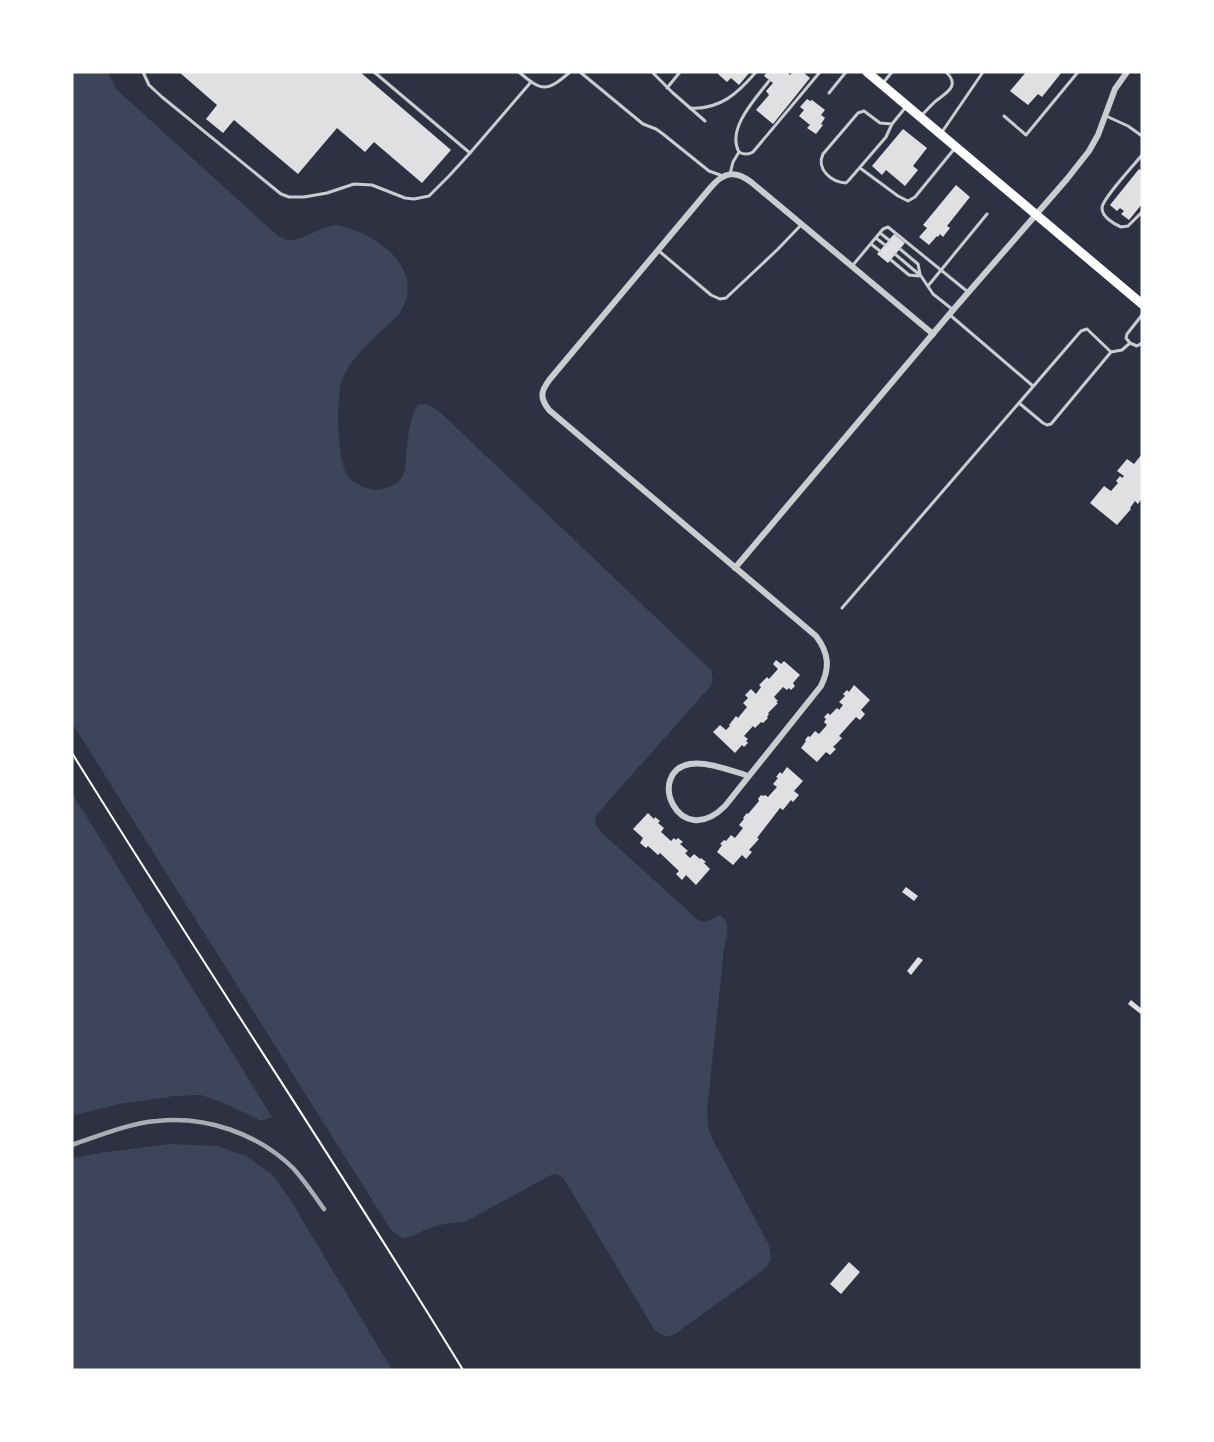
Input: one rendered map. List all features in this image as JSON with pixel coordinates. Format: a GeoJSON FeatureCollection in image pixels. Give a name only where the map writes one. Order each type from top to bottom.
{"type":"FeatureCollection","features":[{"type":"Feature","properties":{"kind":"main road"},"geometry":{"type":"LineString","coordinates":[[867,72],[1142,304]]}},
{"type":"Feature","properties":{"kind":"street"},"geometry":{"type":"LineString","coordinates":[[735,568],[1089,151],[1098,135],[1116,89],[1127,72]]}},
{"type":"Feature","properties":{"kind":"street"},"geometry":{"type":"LineString","coordinates":[[749,776],[706,764],[687,764],[672,776],[669,784],[670,798],[674,808],[684,817],[694,821],[708,818],[721,811],[749,776],[821,686],[828,661],[824,648],[816,636],[549,410],[542,396],[543,389],[716,181],[727,175],[745,177],[933,334]]}},
{"type":"Feature","properties":{"kind":"lane"},"geometry":{"type":"LineString","coordinates":[[143,72],[149,85],[162,97],[281,194],[290,197],[313,196],[354,184],[372,185],[405,198],[429,196],[470,153],[531,82]]}},
{"type":"Feature","properties":{"kind":"lane"},"geometry":{"type":"LineString","coordinates":[[374,72],[470,153]]}},
{"type":"Feature","properties":{"kind":"lane"},"geometry":{"type":"LineString","coordinates":[[519,72],[537,87],[550,87],[570,72]]}},
{"type":"Feature","properties":{"kind":"lane"},"geometry":{"type":"LineString","coordinates":[[580,72],[643,124],[663,134],[712,174],[727,175],[739,152]]}},
{"type":"Feature","properties":{"kind":"lane"},"geometry":{"type":"LineString","coordinates":[[652,72],[705,121]]}},
{"type":"Feature","properties":{"kind":"lane"},"geometry":{"type":"LineString","coordinates":[[667,88],[680,72]]}},
{"type":"Feature","properties":{"kind":"lane"},"geometry":{"type":"LineString","coordinates":[[690,108],[699,109],[712,106],[732,96],[741,90],[756,72]]}},
{"type":"Feature","properties":{"kind":"lane"},"geometry":{"type":"LineString","coordinates":[[770,81],[748,109],[739,125],[736,142],[737,149],[743,154],[753,152],[820,72]]}},
{"type":"Feature","properties":{"kind":"lane"},"geometry":{"type":"LineString","coordinates":[[829,93],[846,72]]}},
{"type":"Feature","properties":{"kind":"lane"},"geometry":{"type":"LineString","coordinates":[[882,84],[892,72]]}},
{"type":"Feature","properties":{"kind":"lane"},"geometry":{"type":"LineString","coordinates":[[921,117],[951,89],[951,77],[946,72]]}},
{"type":"Feature","properties":{"kind":"lane"},"geometry":{"type":"LineString","coordinates":[[940,133],[983,72]]}},
{"type":"Feature","properties":{"kind":"lane"},"geometry":{"type":"LineString","coordinates":[[1004,116],[1026,135],[1078,72]]}},
{"type":"Feature","properties":{"kind":"lane"},"geometry":{"type":"LineString","coordinates":[[892,124],[880,123],[864,111],[858,113],[823,154],[821,167],[833,179],[846,183],[886,137],[892,124],[907,105]]}},
{"type":"Feature","properties":{"kind":"lane"},"geometry":{"type":"LineString","coordinates":[[1106,116],[1128,126],[1142,136]]}},
{"type":"Feature","properties":{"kind":"lane"},"geometry":{"type":"LineString","coordinates":[[860,168],[908,201],[915,197],[956,147]]}},
{"type":"Feature","properties":{"kind":"lane"},"geometry":{"type":"LineString","coordinates":[[1142,155],[1102,207],[1108,218],[1126,228],[1142,212]]}},
{"type":"Feature","properties":{"kind":"lane"},"geometry":{"type":"LineString","coordinates":[[928,286],[987,214]]}},
{"type":"Feature","properties":{"kind":"lane"},"geometry":{"type":"LineString","coordinates":[[657,250],[711,295],[720,299],[726,298],[802,225]]}},
{"type":"Feature","properties":{"kind":"lane"},"geometry":{"type":"LineString","coordinates":[[852,267],[880,232],[890,227],[969,292]]}},
{"type":"Feature","properties":{"kind":"lane"},"geometry":{"type":"LineString","coordinates":[[880,232],[889,240]]}},
{"type":"Feature","properties":{"kind":"lane"},"geometry":{"type":"LineString","coordinates":[[876,238],[885,245]]}},
{"type":"Feature","properties":{"kind":"lane"},"geometry":{"type":"LineString","coordinates":[[871,244],[880,251]]}},
{"type":"Feature","properties":{"kind":"lane"},"geometry":{"type":"LineString","coordinates":[[900,249],[918,264],[921,276]]}},
{"type":"Feature","properties":{"kind":"lane"},"geometry":{"type":"LineString","coordinates":[[896,254],[921,276],[933,294],[951,312],[1033,386]]}},
{"type":"Feature","properties":{"kind":"lane"},"geometry":{"type":"LineString","coordinates":[[891,260],[909,275],[921,276]]}},
{"type":"Feature","properties":{"kind":"lane"},"geometry":{"type":"LineString","coordinates":[[1142,315],[1126,338],[1137,346],[1142,343]]}},
{"type":"Feature","properties":{"kind":"lane"},"geometry":{"type":"LineString","coordinates":[[842,608],[1081,331],[1087,330],[1112,352]]}},
{"type":"Feature","properties":{"kind":"lane"},"geometry":{"type":"LineString","coordinates":[[1019,403],[1043,423],[1051,424],[1112,352],[1122,350],[1130,343]]}},
{"type":"Feature","properties":{"kind":"path"},"geometry":{"type":"LineString","coordinates":[[72,753],[463,1370]]}},
{"type":"Feature","properties":{"kind":"shaded area"},"geometry":{"type":"Polygon","coordinates":[[[72,72],[108,72],[116,89],[278,236],[292,240],[336,225],[367,235],[390,252],[399,262],[408,287],[406,300],[399,314],[359,353],[342,380],[338,431],[342,461],[350,479],[375,490],[398,482],[404,472],[412,417],[418,405],[431,406],[711,670],[713,680],[710,687],[598,813],[595,821],[602,833],[697,919],[711,920],[719,915],[727,925],[707,1111],[708,1127],[768,1243],[771,1258],[762,1271],[675,1334],[664,1336],[654,1329],[564,1179],[558,1175],[547,1177],[465,1222],[439,1225],[402,1238],[391,1230],[72,723],[72,72]]]}},
{"type":"Feature","properties":{"kind":"shaded area"},"geometry":{"type":"Polygon","coordinates":[[[72,793],[272,1117],[261,1121],[224,1103],[201,1095],[175,1096],[119,1104],[72,1116],[72,793]]]}},
{"type":"Feature","properties":{"kind":"shaded area"},"geometry":{"type":"Polygon","coordinates":[[[169,1144],[218,1146],[246,1156],[273,1175],[291,1201],[392,1370],[72,1370],[72,1158],[169,1144]]]}},
{"type":"Feature","properties":{"kind":"building"},"geometry":{"type":"Polygon","coordinates":[[[179,72],[360,72],[451,150],[422,183],[374,142],[365,152],[337,128],[298,174],[234,120],[223,133],[206,119],[217,105],[179,72]]]}},
{"type":"Feature","properties":{"kind":"building"},"geometry":{"type":"Polygon","coordinates":[[[719,72],[750,72],[739,85],[731,78],[727,82],[718,74],[719,72]]]}},
{"type":"Feature","properties":{"kind":"building"},"geometry":{"type":"Polygon","coordinates":[[[767,72],[787,72],[790,75],[793,72],[803,72],[810,78],[773,124],[756,110],[769,95],[766,91],[773,83],[764,76],[767,72]]]}},
{"type":"Feature","properties":{"kind":"building"},"geometry":{"type":"Polygon","coordinates":[[[1026,72],[1062,72],[1042,97],[1038,94],[1028,105],[1010,91],[1026,72]]]}},
{"type":"Feature","properties":{"kind":"building"},"geometry":{"type":"Polygon","coordinates":[[[807,99],[825,110],[821,115],[825,118],[821,124],[823,125],[816,134],[807,128],[810,125],[799,116],[804,110],[800,107],[807,99]]]}},
{"type":"Feature","properties":{"kind":"building"},"geometry":{"type":"Polygon","coordinates":[[[903,129],[927,148],[913,166],[918,170],[905,186],[886,170],[882,175],[872,166],[903,129]]]}},
{"type":"Feature","properties":{"kind":"building"},"geometry":{"type":"Polygon","coordinates":[[[1139,169],[1142,171],[1142,204],[1129,220],[1121,214],[1124,211],[1120,208],[1117,211],[1110,205],[1139,169]]]}},
{"type":"Feature","properties":{"kind":"building"},"geometry":{"type":"Polygon","coordinates":[[[956,185],[970,197],[947,226],[950,228],[943,237],[940,234],[929,245],[919,237],[927,228],[923,225],[956,185]]]}},
{"type":"Feature","properties":{"kind":"building"},"geometry":{"type":"Polygon","coordinates":[[[894,234],[905,243],[888,263],[877,254],[894,234]]]}},
{"type":"Feature","properties":{"kind":"building"},"geometry":{"type":"Polygon","coordinates":[[[1142,454],[1142,498],[1138,504],[1135,501],[1117,525],[1090,503],[1104,486],[1111,491],[1118,483],[1116,481],[1120,476],[1122,478],[1124,476],[1117,471],[1127,459],[1134,464],[1142,454]]]}},
{"type":"Feature","properties":{"kind":"building"},"geometry":{"type":"Polygon","coordinates":[[[776,660],[781,664],[784,661],[800,675],[793,683],[795,686],[791,690],[783,687],[774,697],[778,703],[768,713],[768,718],[755,728],[753,726],[744,736],[748,739],[746,741],[748,743],[744,747],[742,745],[735,753],[713,732],[720,725],[726,730],[736,716],[738,718],[747,707],[743,703],[748,698],[745,695],[751,689],[756,694],[761,687],[759,685],[767,677],[769,679],[778,669],[773,664],[776,660]]]}},
{"type":"Feature","properties":{"kind":"building"},"geometry":{"type":"Polygon","coordinates":[[[854,685],[870,700],[861,710],[865,714],[860,720],[856,717],[839,736],[842,738],[833,747],[836,749],[830,755],[826,752],[817,762],[801,748],[808,736],[810,737],[815,731],[819,734],[827,725],[824,717],[837,708],[839,710],[843,705],[839,702],[845,696],[843,694],[847,690],[849,692],[854,685]]]}},
{"type":"Feature","properties":{"kind":"building"},"geometry":{"type":"Polygon","coordinates":[[[787,767],[803,781],[794,791],[799,795],[793,802],[791,800],[783,810],[780,808],[749,850],[752,852],[746,859],[742,855],[733,865],[717,852],[722,845],[720,844],[731,835],[735,838],[743,828],[739,825],[743,818],[759,801],[761,795],[768,797],[777,787],[773,784],[778,778],[776,777],[780,772],[782,774],[787,767]]]}},
{"type":"Feature","properties":{"kind":"building"},"geometry":{"type":"Polygon","coordinates":[[[648,813],[660,821],[658,823],[664,828],[661,832],[671,841],[678,838],[683,842],[680,844],[688,851],[685,853],[690,858],[694,854],[706,862],[704,863],[710,869],[696,885],[686,875],[682,880],[676,874],[679,871],[660,853],[658,855],[648,846],[646,848],[640,843],[643,838],[633,829],[648,813]]]}},
{"type":"Feature","properties":{"kind":"building"},"geometry":{"type":"Polygon","coordinates":[[[906,887],[918,896],[914,901],[902,892],[906,887]]]}},
{"type":"Feature","properties":{"kind":"building"},"geometry":{"type":"Polygon","coordinates":[[[918,957],[923,960],[911,975],[907,971],[918,957]]]}},
{"type":"Feature","properties":{"kind":"building"},"geometry":{"type":"Polygon","coordinates":[[[1131,1000],[1142,1009],[1142,1015],[1128,1004],[1131,1000]]]}},
{"type":"Feature","properties":{"kind":"building"},"geometry":{"type":"Polygon","coordinates":[[[849,1262],[860,1272],[841,1294],[830,1284],[849,1262]]]}},
{"type":"Feature","properties":{"kind":"railway"},"geometry":{"type":"LineString","coordinates":[[72,1145],[114,1130],[147,1122],[175,1120],[212,1124],[247,1136],[279,1156],[293,1168],[324,1209]]}}]}
